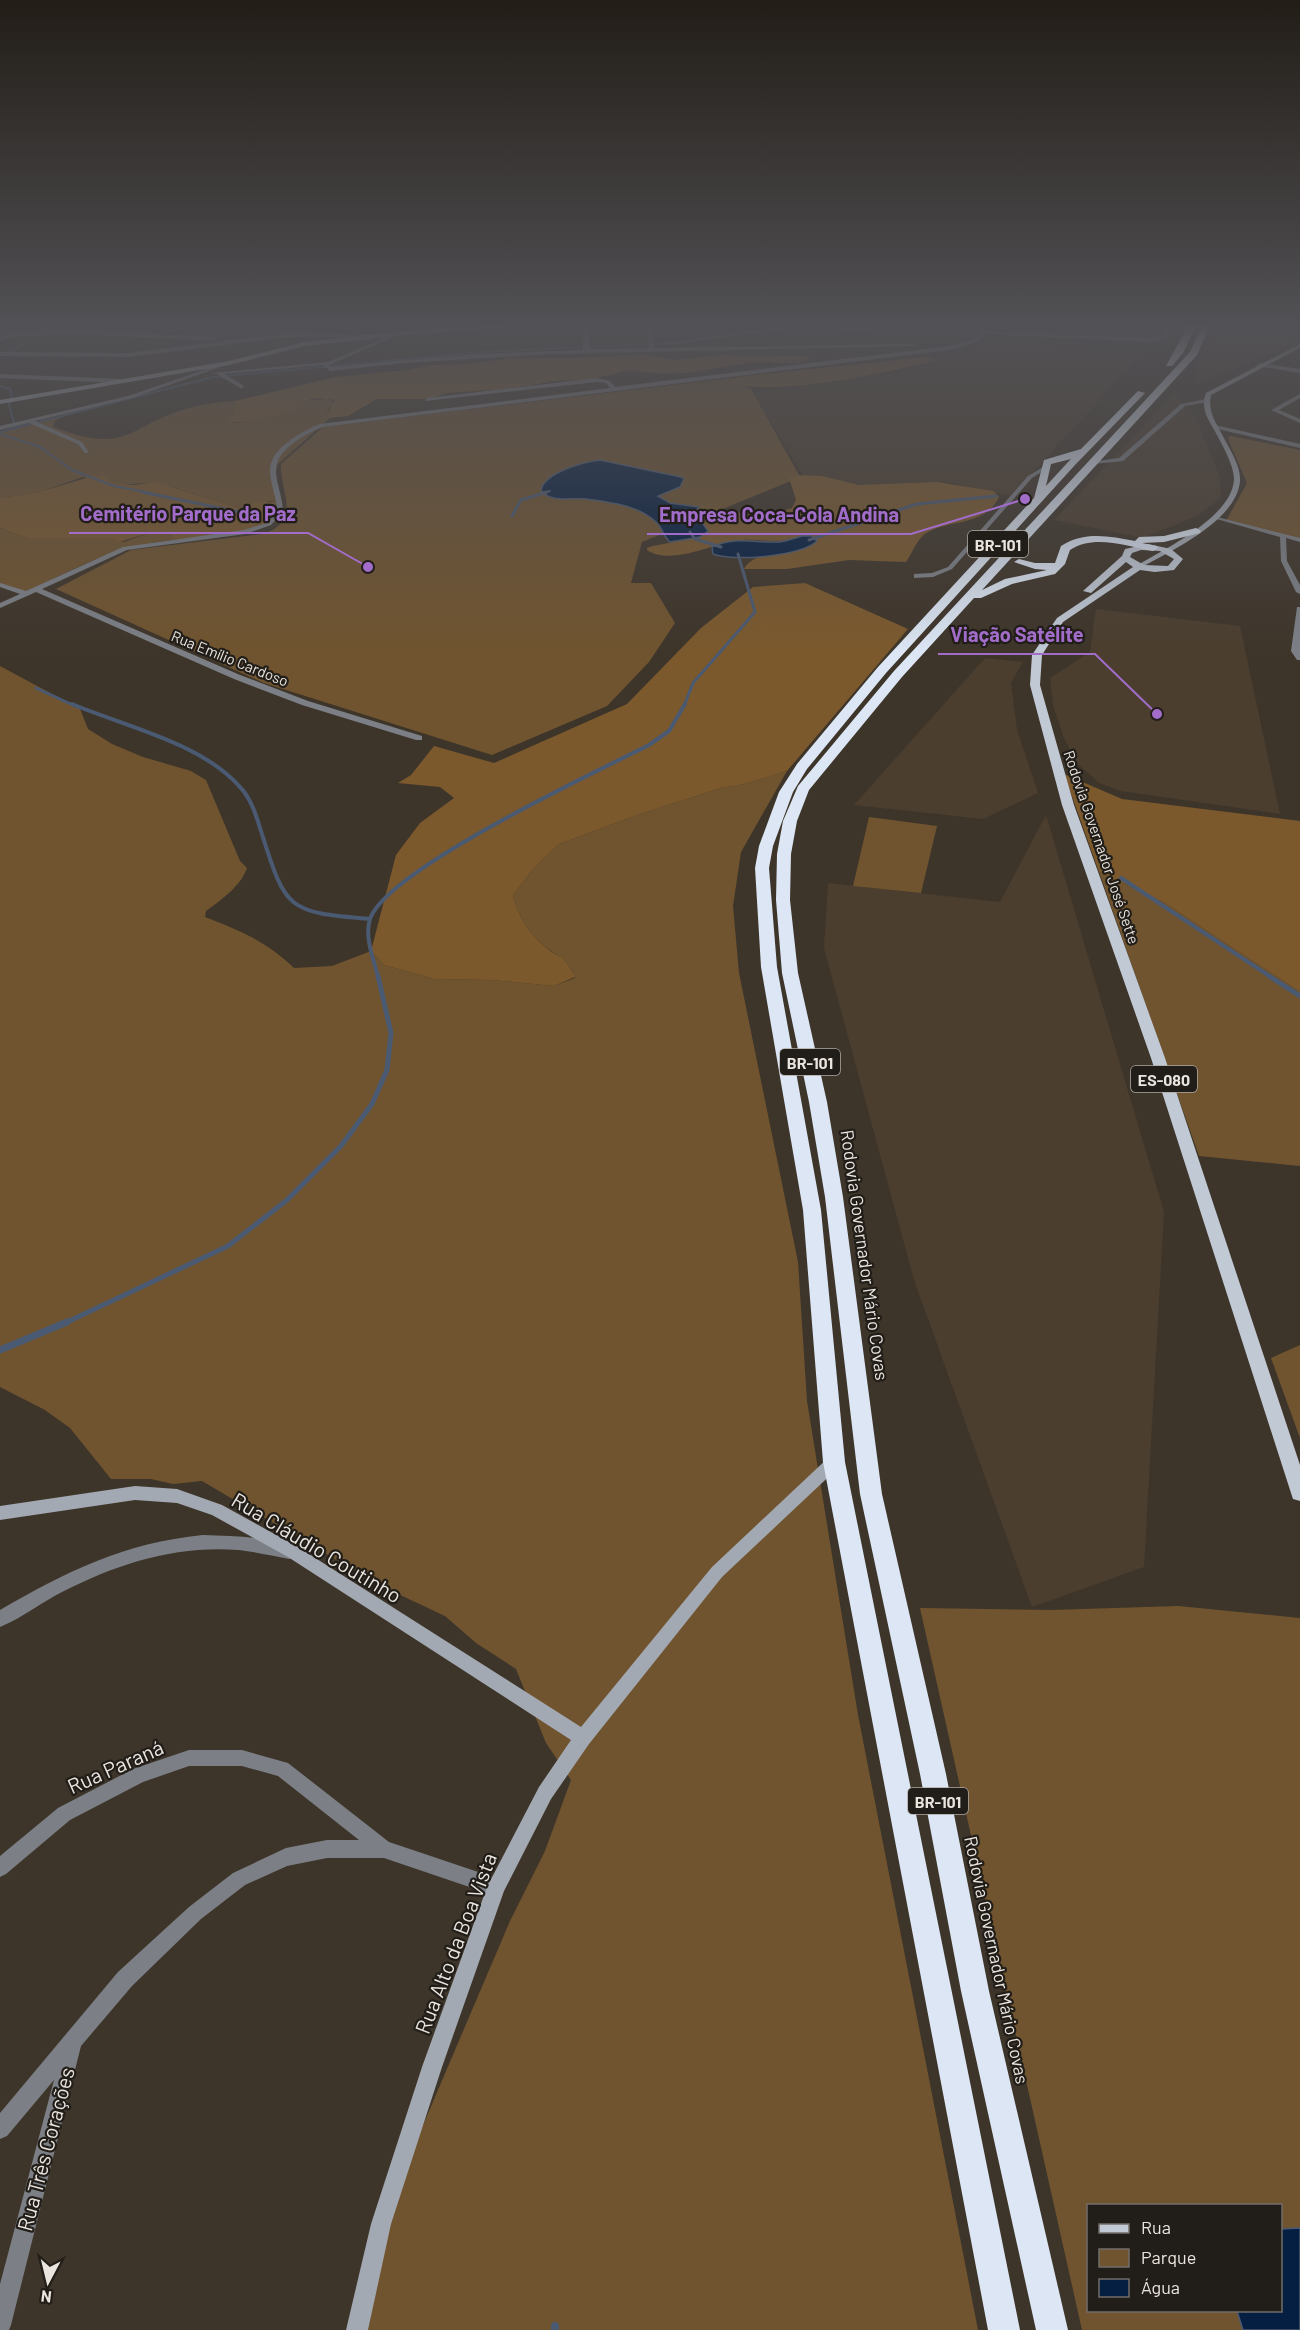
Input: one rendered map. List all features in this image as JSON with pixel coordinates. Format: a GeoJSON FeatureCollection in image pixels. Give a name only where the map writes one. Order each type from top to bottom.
{"type":"FeatureCollection","features":[{"type":"Feature","properties":{"kind":"highway","name":"BR-101"},"geometry":{"type":"LineString","coordinates":[[1004,2330],[852,1565],[834,1462],[812,1210],[769,967],[762,868],[766,846],[786,792],[802,767],[882,670],[1099,435]]}},
{"type":"Feature","properties":{"kind":"highway","name":"Rodovia Governador Mário Covas"},"geometry":{"type":"LineString","coordinates":[[1052,2330],[975,1990],[933,1774],[871,1494],[834,1197],[819,1102],[790,973],[783,900],[784,854],[790,821],[803,789],[898,674],[988,579],[1118,435]]}},
{"type":"Feature","properties":{"kind":"highway"},"geometry":{"type":"LineString","coordinates":[[1036,502],[1047,462],[1072,456],[1093,441]]}},
{"type":"Feature","properties":{"kind":"highway"},"geometry":{"type":"LineString","coordinates":[[1056,460],[1072,463],[1081,474]]}},
{"type":"Feature","properties":{"kind":"highway"},"geometry":{"type":"LineString","coordinates":[[1013,528],[1013,534],[980,573],[988,579],[1014,580]]}},
{"type":"Feature","properties":{"kind":"highway"},"geometry":{"type":"LineString","coordinates":[[965,602],[1014,580],[1051,572],[1061,561],[1065,548],[1072,542],[1153,541],[1196,531]]}},
{"type":"Feature","properties":{"kind":"highway"},"geometry":{"type":"LineString","coordinates":[[1102,540],[1153,548]]}},
{"type":"Feature","properties":{"kind":"highway"},"geometry":{"type":"LineString","coordinates":[[1102,540],[1127,554]]}},
{"type":"Feature","properties":{"kind":"highway"},"geometry":{"type":"LineString","coordinates":[[1014,580],[1019,562],[1017,546]]}},
{"type":"Feature","properties":{"kind":"highway"},"geometry":{"type":"LineString","coordinates":[[1019,562],[1042,567],[1061,561]]}},
{"type":"Feature","properties":{"kind":"main road"},"geometry":{"type":"LineString","coordinates":[[1170,552],[1178,543]]}},
{"type":"Feature","properties":{"kind":"main road"},"geometry":{"type":"LineString","coordinates":[[1081,606],[1089,589],[1127,554],[1153,548],[1170,552],[1179,559],[1178,564],[1174,567],[1155,569],[1114,583]]}},
{"type":"Feature","properties":{"kind":"main road"},"geometry":{"type":"LineString","coordinates":[[1127,554],[1140,566],[1155,569]]}},
{"type":"Feature","properties":{"kind":"main road","name":"Rodovia Governador José Sette"},"geometry":{"type":"LineString","coordinates":[[1140,566],[1060,620],[1041,645],[1034,665],[1035,685],[1068,805],[1158,1058],[1300,1493]]}},
{"type":"Feature","properties":{"kind":"street"},"geometry":{"type":"LineString","coordinates":[[61,435],[80,443],[87,452]]}},
{"type":"Feature","properties":{"kind":"street"},"geometry":{"type":"LineString","coordinates":[[0,606],[125,548],[244,532],[269,524],[280,512],[273,467],[274,459],[306,435]]}},
{"type":"Feature","properties":{"kind":"street"},"geometry":{"type":"LineString","coordinates":[[1093,462],[1121,460],[1149,435]]}},
{"type":"Feature","properties":{"kind":"street"},"geometry":{"type":"LineString","coordinates":[[1178,543],[1215,517],[1230,502],[1236,481],[1232,462],[1219,435]]}},
{"type":"Feature","properties":{"kind":"street"},"geometry":{"type":"LineString","coordinates":[[1250,435],[1300,446]]}},
{"type":"Feature","properties":{"kind":"street"},"geometry":{"type":"LineString","coordinates":[[917,576],[933,575],[950,568],[1030,477],[1044,473]]}},
{"type":"Feature","properties":{"kind":"street"},"geometry":{"type":"LineString","coordinates":[[1215,517],[1300,540]]}},
{"type":"Feature","properties":{"kind":"street"},"geometry":{"type":"LineString","coordinates":[[1283,536],[1284,561],[1300,592]]}},
{"type":"Feature","properties":{"kind":"street","name":"Rodovia Governador José Sette"},"geometry":{"type":"LineString","coordinates":[[1140,566],[1170,552]]}},
{"type":"Feature","properties":{"kind":"street"},"geometry":{"type":"LineString","coordinates":[[0,585],[26,594]]}},
{"type":"Feature","properties":{"kind":"street","name":"Rua Emílio Cardoso"},"geometry":{"type":"LineString","coordinates":[[37,590],[257,685],[305,703],[419,738]]}},
{"type":"Feature","properties":{"kind":"street"},"geometry":{"type":"LineString","coordinates":[[1300,609],[1295,651],[1300,658]]}},
{"type":"Feature","properties":{"kind":"street","name":"Rua Alto da Boa Vista"},"geometry":{"type":"LineString","coordinates":[[357,2330],[381,2224],[432,2067],[496,1887],[545,1793],[583,1738],[717,1572],[834,1462]]}},
{"type":"Feature","properties":{"kind":"street","name":"Rua Cláudio Coutinho"},"geometry":{"type":"LineString","coordinates":[[0,1513],[135,1493],[177,1496],[217,1510],[293,1552],[583,1738]]}},
{"type":"Feature","properties":{"kind":"street"},"geometry":{"type":"LineString","coordinates":[[0,1619],[55,1585],[92,1567],[140,1550],[187,1543],[234,1542],[293,1552]]}},
{"type":"Feature","properties":{"kind":"street","name":"Rua Paraná"},"geometry":{"type":"LineString","coordinates":[[0,1868],[64,1814],[139,1776],[189,1758],[242,1758],[282,1769],[384,1849]]}},
{"type":"Feature","properties":{"kind":"street"},"geometry":{"type":"LineString","coordinates":[[0,2129],[125,1979],[195,1913],[239,1879],[286,1857],[327,1849],[384,1849],[496,1887]]}},
{"type":"Feature","properties":{"kind":"street","name":"Rua Três Corações"},"geometry":{"type":"LineString","coordinates":[[0,2325],[73,2043]]}},
{"type":"Feature","properties":{"kind":"shaded area"},"geometry":{"type":"Polygon","coordinates":[[[778,435],[1067,435],[1011,496],[951,483],[851,490],[803,476],[778,435]]]}},
{"type":"Feature","properties":{"kind":"shaded area"},"geometry":{"type":"Polygon","coordinates":[[[1135,435],[1203,435],[1220,477],[1221,498],[1197,516],[1143,538],[1054,520],[1135,435]]]}},
{"type":"Feature","properties":{"kind":"shaded area"},"geometry":{"type":"Polygon","coordinates":[[[797,475],[822,476],[859,485],[937,482],[994,491],[999,497],[986,513],[928,532],[918,541],[906,562],[849,560],[787,569],[744,569],[760,556],[800,549],[795,538],[782,541],[732,541],[682,555],[669,556],[647,550],[653,546],[700,537],[708,531],[694,511],[702,506],[757,514],[792,508],[796,500],[789,478],[797,475]]]}},
{"type":"Feature","properties":{"kind":"shaded area"},"geometry":{"type":"Polygon","coordinates":[[[93,476],[106,476],[111,483],[134,485],[155,482],[244,509],[248,509],[253,502],[276,502],[269,521],[259,528],[173,540],[173,536],[149,533],[119,542],[109,538],[27,538],[0,528],[0,498],[42,491],[93,476]]]}},
{"type":"Feature","properties":{"kind":"shaded area"},"geometry":{"type":"Polygon","coordinates":[[[805,583],[908,629],[787,771],[745,784],[721,788],[640,814],[559,844],[535,867],[513,895],[517,909],[532,934],[564,960],[575,977],[554,986],[492,980],[434,979],[384,965],[371,951],[396,855],[420,823],[454,798],[440,787],[398,783],[411,775],[434,746],[494,763],[627,704],[701,628],[753,587],[805,583]]]}},
{"type":"Feature","properties":{"kind":"shaded area"},"geometry":{"type":"Polygon","coordinates":[[[1096,609],[1240,626],[1280,814],[1121,791],[1099,783],[1078,764],[1064,738],[1053,705],[1050,678],[1090,652],[1096,609]]]}},
{"type":"Feature","properties":{"kind":"shaded area"},"geometry":{"type":"Polygon","coordinates":[[[985,658],[1023,662],[1011,683],[1017,730],[1038,793],[983,819],[854,805],[985,658]]]}},
{"type":"Feature","properties":{"kind":"shaded area"},"geometry":{"type":"Polygon","coordinates":[[[1064,774],[1122,799],[1300,821],[1300,992],[1163,902],[1099,872],[1064,774]]]}},
{"type":"Feature","properties":{"kind":"shaded area"},"geometry":{"type":"Polygon","coordinates":[[[1046,815],[1164,1212],[1144,1567],[1032,1607],[914,1280],[824,948],[828,883],[1000,902],[1046,815]]]}},
{"type":"Feature","properties":{"kind":"green space"},"geometry":{"type":"Polygon","coordinates":[[[0,435],[76,435],[101,439],[126,435],[311,435],[278,464],[274,478],[276,502],[270,501],[244,509],[172,487],[145,483],[120,485],[83,477],[42,491],[0,498],[0,435]]]}},
{"type":"Feature","properties":{"kind":"green space"},"geometry":{"type":"Polygon","coordinates":[[[314,435],[777,435],[799,475],[789,479],[791,481],[642,542],[631,583],[651,583],[675,623],[649,662],[607,706],[492,755],[264,683],[56,589],[131,550],[263,534],[275,528],[283,521],[287,505],[281,464],[314,435]]]}},
{"type":"Feature","properties":{"kind":"green space"},"geometry":{"type":"Polygon","coordinates":[[[1228,437],[1300,450],[1300,539],[1226,521],[1247,483],[1229,441],[1228,437]]]}},
{"type":"Feature","properties":{"kind":"green space"},"geometry":{"type":"Polygon","coordinates":[[[0,528],[27,538],[109,538],[124,542],[149,533],[173,536],[173,540],[132,547],[96,559],[25,592],[0,585],[0,528]]]}},
{"type":"Feature","properties":{"kind":"green space"},"geometry":{"type":"Polygon","coordinates":[[[0,666],[80,709],[88,729],[112,744],[143,757],[191,771],[206,780],[240,861],[247,868],[235,887],[206,911],[205,917],[252,938],[294,968],[332,966],[371,951],[384,965],[434,979],[492,980],[554,986],[575,978],[565,961],[532,934],[517,909],[513,895],[535,867],[559,844],[640,814],[721,788],[745,784],[787,771],[741,852],[733,906],[739,973],[798,1262],[807,1401],[858,1715],[978,2330],[368,2330],[395,2191],[510,1921],[545,1851],[571,1780],[546,1743],[516,1669],[476,1643],[445,1616],[381,1586],[202,1481],[173,1484],[151,1479],[111,1479],[70,1428],[45,1410],[0,1387],[0,666]]]}},
{"type":"Feature","properties":{"kind":"green space"},"geometry":{"type":"Polygon","coordinates":[[[869,817],[937,826],[921,893],[853,886],[869,817]]]}},
{"type":"Feature","properties":{"kind":"green space"},"geometry":{"type":"Polygon","coordinates":[[[1099,872],[1163,902],[1300,992],[1300,1166],[1199,1156],[1099,872]]]}},
{"type":"Feature","properties":{"kind":"green space"},"geometry":{"type":"Polygon","coordinates":[[[1300,1345],[1300,1438],[1271,1358],[1300,1345]]]}},
{"type":"Feature","properties":{"kind":"green space"},"geometry":{"type":"Polygon","coordinates":[[[1178,1606],[1300,1618],[1300,2228],[1282,2229],[1282,2204],[1087,2204],[1087,2312],[1237,2312],[1243,2330],[1082,2330],[920,1608],[1051,1610],[1178,1606]]]}},
{"type":"Feature","properties":{"kind":"water"},"geometry":{"type":"Polygon","coordinates":[[[600,460],[681,477],[684,479],[680,487],[658,496],[670,503],[699,507],[695,512],[708,531],[700,537],[670,542],[657,523],[633,508],[586,499],[550,497],[541,490],[544,484],[557,473],[600,460]]]}},
{"type":"Feature","properties":{"kind":"water"},"geometry":{"type":"Polygon","coordinates":[[[812,536],[817,541],[797,550],[766,556],[735,557],[713,554],[712,547],[729,542],[779,542],[812,536]]]}},
{"type":"Feature","properties":{"kind":"water"},"geometry":{"type":"Polygon","coordinates":[[[1300,2228],[1300,2330],[1243,2330],[1237,2312],[1282,2312],[1282,2229],[1300,2228]]]}},
{"type":"Feature","properties":{"kind":"waterway"},"geometry":{"type":"LineString","coordinates":[[2,435],[40,447],[72,470],[114,486],[150,493]]}},
{"type":"Feature","properties":{"kind":"waterway"},"geometry":{"type":"LineString","coordinates":[[542,493],[550,491]]}},
{"type":"Feature","properties":{"kind":"waterway"},"geometry":{"type":"LineString","coordinates":[[142,492],[249,514]]}},
{"type":"Feature","properties":{"kind":"waterway"},"geometry":{"type":"LineString","coordinates":[[512,516],[521,500],[547,492]]}},
{"type":"Feature","properties":{"kind":"waterway"},"geometry":{"type":"LineString","coordinates":[[809,540],[917,504],[996,496]]}},
{"type":"Feature","properties":{"kind":"waterway"},"geometry":{"type":"LineString","coordinates":[[690,532],[695,539],[721,547]]}},
{"type":"Feature","properties":{"kind":"waterway"},"geometry":{"type":"LineString","coordinates":[[684,705],[693,683],[755,612],[738,554]]}},
{"type":"Feature","properties":{"kind":"waterway"},"geometry":{"type":"LineString","coordinates":[[36,688],[75,706]]}},
{"type":"Feature","properties":{"kind":"waterway"},"geometry":{"type":"LineString","coordinates":[[72,704],[161,737],[204,758],[223,771],[239,786],[250,801],[277,877],[284,892],[293,902],[305,909],[321,913],[370,919]]}},
{"type":"Feature","properties":{"kind":"waterway"},"geometry":{"type":"LineString","coordinates":[[370,919],[384,899],[413,875],[451,850],[542,799],[649,745],[669,731],[684,705]]}},
{"type":"Feature","properties":{"kind":"waterway"},"geometry":{"type":"LineString","coordinates":[[1121,878],[1271,977]]}},
{"type":"Feature","properties":{"kind":"waterway"},"geometry":{"type":"LineString","coordinates":[[370,919],[368,933],[370,948],[378,977]]}},
{"type":"Feature","properties":{"kind":"waterway"},"geometry":{"type":"LineString","coordinates":[[63,1324],[228,1246],[287,1200],[341,1146],[372,1104],[387,1070],[391,1033],[378,976]]}},
{"type":"Feature","properties":{"kind":"waterway"},"geometry":{"type":"LineString","coordinates":[[1269,976],[1300,996]]}},
{"type":"Feature","properties":{"kind":"waterway"},"geometry":{"type":"LineString","coordinates":[[0,1350],[67,1322]]}},
{"type":"Feature","properties":{"kind":"place","name":"Empresa Coca-Cola Andina"},"geometry":{"type":"Point","coordinates":[1025,499]}},
{"type":"Feature","properties":{"kind":"place","name":"Cemitério Parque da Paz"},"geometry":{"type":"Point","coordinates":[368,567]}},
{"type":"Feature","properties":{"kind":"place","name":"Viação Satélite"},"geometry":{"type":"Point","coordinates":[1157,714]}}]}
